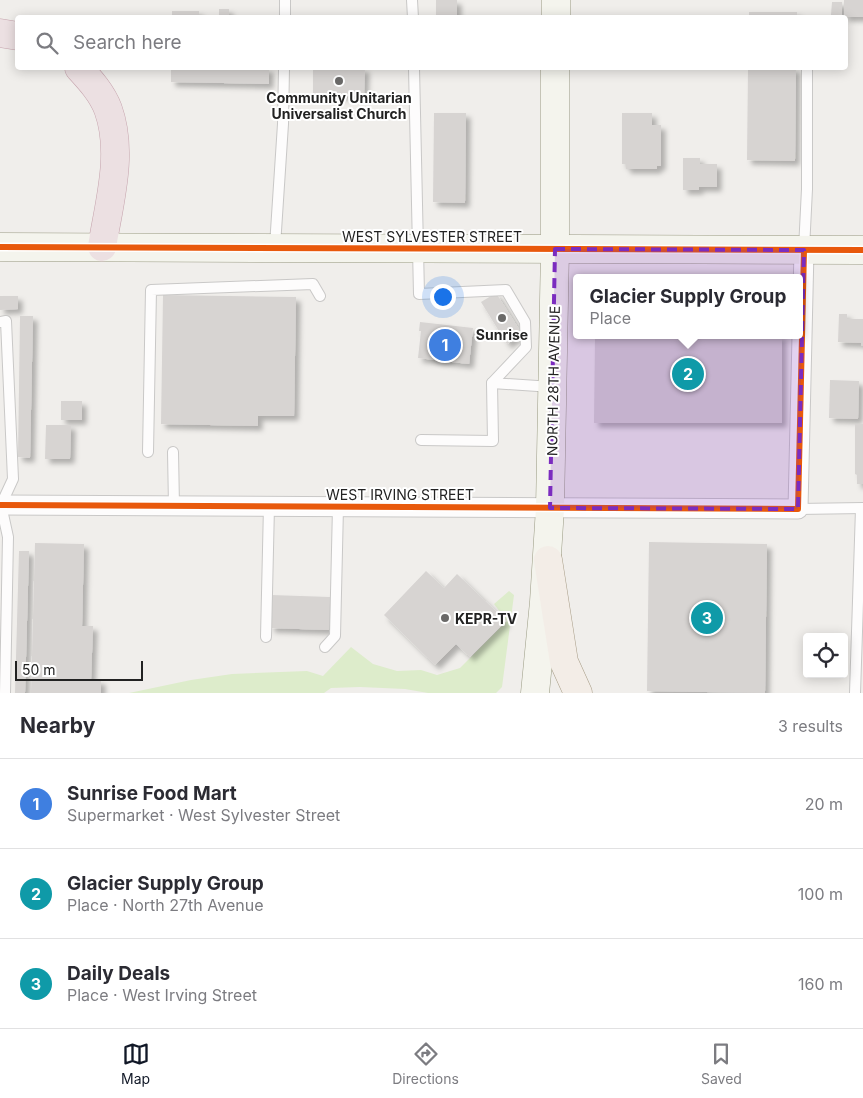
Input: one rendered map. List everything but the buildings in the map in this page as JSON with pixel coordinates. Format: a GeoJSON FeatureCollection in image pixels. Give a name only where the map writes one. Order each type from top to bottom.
{"type":"FeatureCollection","features":[{"type":"Feature","properties":{"kind":"highway"},"geometry":{"type":"LineString","coordinates":[[0,33],[15,36]]}},
{"type":"Feature","properties":{"kind":"highway"},"geometry":{"type":"LineString","coordinates":[[81,70],[94,85],[108,108],[116,151],[102,247]]}},
{"type":"Feature","properties":{"kind":"main road"},"geometry":{"type":"LineString","coordinates":[[548,560],[564,662],[578,693]]}},
{"type":"Feature","properties":{"kind":"street"},"geometry":{"type":"LineString","coordinates":[[556,0],[556,15]]}},
{"type":"Feature","properties":{"kind":"street","name":"NORTH 28TH AVENUE"},"geometry":{"type":"LineString","coordinates":[[535,693],[548,560],[550,508],[555,249],[555,70]]}},
{"type":"Feature","properties":{"kind":"street","name":"WEST SYLVESTER STREET"},"geometry":{"type":"LineString","coordinates":[[0,247],[863,250]]}},
{"type":"Feature","properties":{"kind":"street"},"geometry":{"type":"LineString","coordinates":[[803,293],[804,250]]}},
{"type":"Feature","properties":{"kind":"street"},"geometry":{"type":"LineString","coordinates":[[798,509],[802,339]]}},
{"type":"Feature","properties":{"kind":"street","name":"WEST IRVING STREET"},"geometry":{"type":"LineString","coordinates":[[0,504],[798,509]]}},
{"type":"Feature","properties":{"kind":"lane"},"geometry":{"type":"LineString","coordinates":[[285,0],[285,15]]}},
{"type":"Feature","properties":{"kind":"lane"},"geometry":{"type":"LineString","coordinates":[[412,0],[413,15]]}},
{"type":"Feature","properties":{"kind":"lane"},"geometry":{"type":"LineString","coordinates":[[275,247],[283,124],[284,70]]}},
{"type":"Feature","properties":{"kind":"lane"},"geometry":{"type":"LineString","coordinates":[[414,70],[419,294],[506,290],[525,322],[526,347],[492,384],[493,441],[421,440]]}},
{"type":"Feature","properties":{"kind":"lane"},"geometry":{"type":"LineString","coordinates":[[804,250],[807,189],[807,70]]}},
{"type":"Feature","properties":{"kind":"lane"},"geometry":{"type":"LineString","coordinates":[[148,452],[151,290],[313,284],[320,296]]}},
{"type":"Feature","properties":{"kind":"lane"},"geometry":{"type":"LineString","coordinates":[[0,322],[6,321],[13,479],[0,504],[8,537],[5,693]]}},
{"type":"Feature","properties":{"kind":"lane"},"geometry":{"type":"LineString","coordinates":[[492,384],[553,388]]}},
{"type":"Feature","properties":{"kind":"lane"},"geometry":{"type":"LineString","coordinates":[[172,452],[174,506]]}},
{"type":"Feature","properties":{"kind":"lane"},"geometry":{"type":"LineString","coordinates":[[266,637],[269,506]]}},
{"type":"Feature","properties":{"kind":"lane"},"geometry":{"type":"LineString","coordinates":[[325,647],[335,636],[338,506]]}},
{"type":"Feature","properties":{"kind":"lane"},"geometry":{"type":"LineString","coordinates":[[798,509],[862,508],[855,693]]}},
{"type":"Feature","properties":{"kind":"highlighted area"},"geometry":{"type":"Polygon","coordinates":[[[555,249],[804,250],[798,509],[550,508],[555,249]]]}},
{"type":"Feature","properties":{"kind":"green space"},"geometry":{"type":"Polygon","coordinates":[[[509,591],[514,595],[502,687],[496,693],[428,693],[405,689],[360,687],[331,688],[324,693],[129,693],[191,680],[232,674],[307,671],[323,676],[351,647],[373,664],[397,671],[421,670],[437,675],[460,668],[507,621],[494,604],[509,591]]]}},
{"type":"Feature","properties":{"kind":"cycle path"},"geometry":{"type":"LineString","coordinates":[[0,247],[863,250]]}},
{"type":"Feature","properties":{"kind":"cycle path"},"geometry":{"type":"LineString","coordinates":[[803,293],[804,250]]}},
{"type":"Feature","properties":{"kind":"cycle path"},"geometry":{"type":"LineString","coordinates":[[1,505],[798,509],[802,339]]}},
{"type":"Feature","properties":{"kind":"place","name":"Community Unitarian Universalist Church"},"geometry":{"type":"Point","coordinates":[339,81]}},
{"type":"Feature","properties":{"kind":"place","name":"Sunrise"},"geometry":{"type":"Point","coordinates":[502,318]}},
{"type":"Feature","properties":{"kind":"place","name":"Sunrise Food Mart"},"geometry":{"type":"Point","coordinates":[445,345]}},
{"type":"Feature","properties":{"kind":"place","name":"Glacier Supply Group"},"geometry":{"type":"Point","coordinates":[688,374]}},
{"type":"Feature","properties":{"kind":"place","name":"KEPR-TV"},"geometry":{"type":"Point","coordinates":[445,618]}},
{"type":"Feature","properties":{"kind":"place","name":"Daily Deals"},"geometry":{"type":"Point","coordinates":[707,618]}}]}
